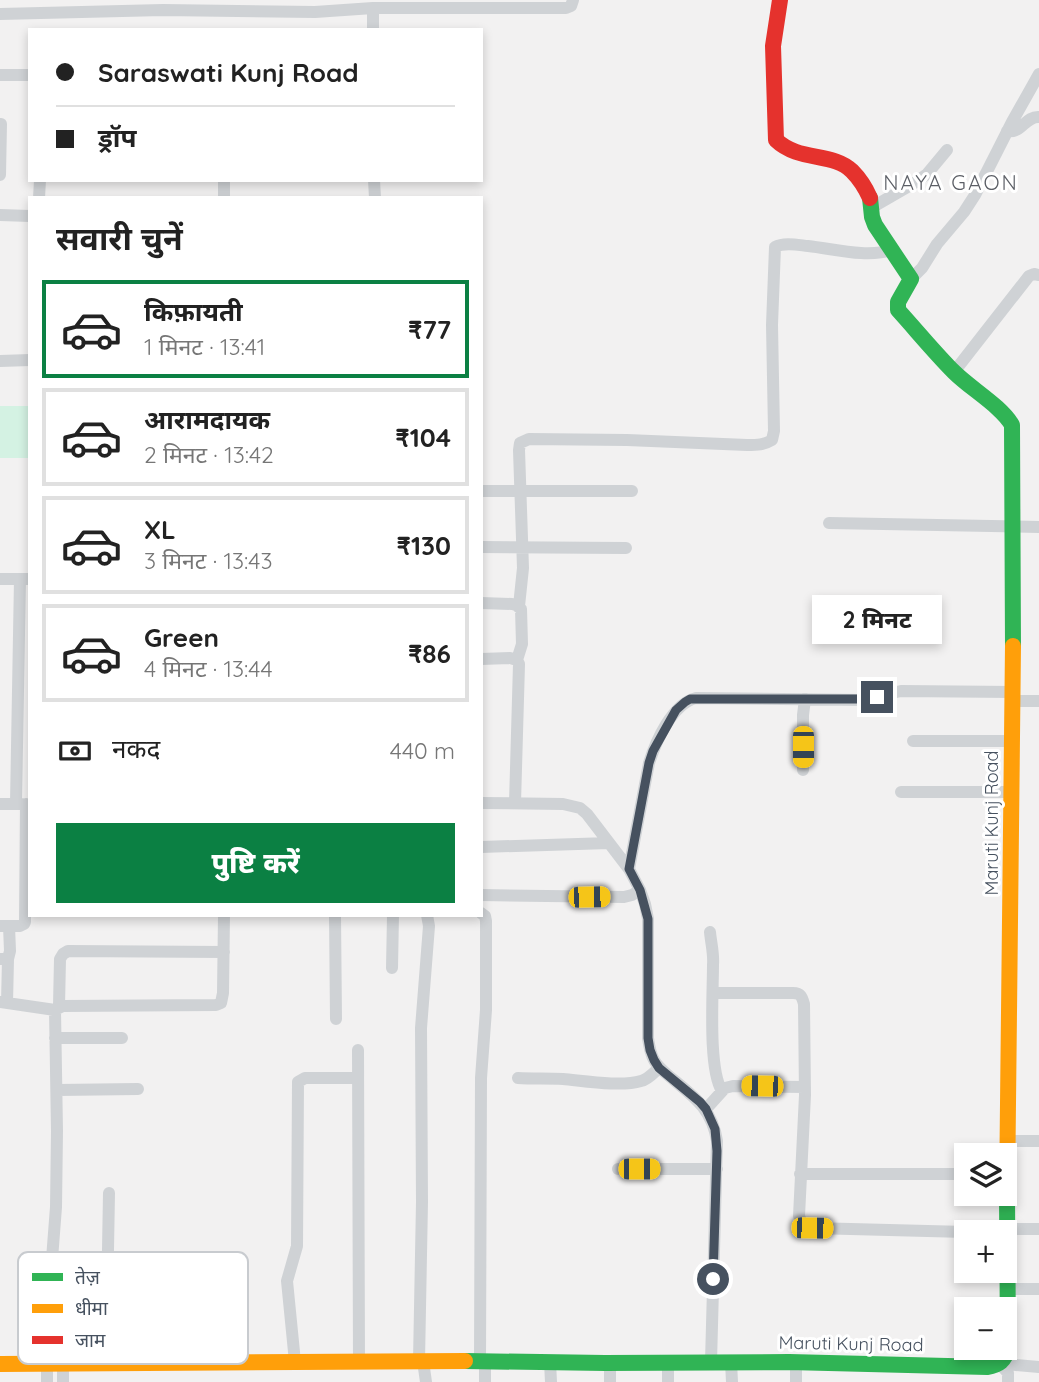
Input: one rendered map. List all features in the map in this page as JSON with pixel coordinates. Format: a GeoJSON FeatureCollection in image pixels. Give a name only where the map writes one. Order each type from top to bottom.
{"type":"FeatureCollection","features":[{"type":"Feature","properties":{"kind":"street"},"geometry":{"type":"LineString","coordinates":[[780,0],[773,46],[776,140],[792,152],[849,167],[870,198],[872,220],[911,279],[911,284],[897,302],[896,308],[954,372],[1029,276],[1039,275]]}},
{"type":"Feature","properties":{"kind":"street"},"geometry":{"type":"LineString","coordinates":[[0,14],[163,10],[316,12],[355,5],[373,8],[405,4],[498,9],[571,4]]}},
{"type":"Feature","properties":{"kind":"street"},"geometry":{"type":"LineString","coordinates":[[373,8],[373,28]]}},
{"type":"Feature","properties":{"kind":"street"},"geometry":{"type":"LineString","coordinates":[[911,279],[969,204],[1039,74]]}},
{"type":"Feature","properties":{"kind":"street"},"geometry":{"type":"LineString","coordinates":[[0,75],[28,75]]}},
{"type":"Feature","properties":{"kind":"street"},"geometry":{"type":"LineString","coordinates":[[1007,131],[1017,131],[1029,118],[1039,117]]}},
{"type":"Feature","properties":{"kind":"street"},"geometry":{"type":"LineString","coordinates":[[0,175],[1,124]]}},
{"type":"Feature","properties":{"kind":"street"},"geometry":{"type":"LineString","coordinates":[[872,208],[916,183],[947,150]]}},
{"type":"Feature","properties":{"kind":"street"},"geometry":{"type":"LineString","coordinates":[[0,215],[28,216]]}},
{"type":"Feature","properties":{"kind":"street"},"geometry":{"type":"LineString","coordinates":[[515,803],[520,670],[517,660],[523,644],[522,613],[519,606],[523,568],[520,443],[525,440],[628,440],[747,445],[767,443],[772,440],[775,431],[772,325],[775,247],[780,244],[876,254],[892,250]]}},
{"type":"Feature","properties":{"kind":"street"},"geometry":{"type":"LineString","coordinates":[[0,360],[28,360]]}},
{"type":"Feature","properties":{"kind":"street","name":"Maruti Kunj Road"},"geometry":{"type":"LineString","coordinates":[[954,372],[1006,415],[1012,425],[1013,696],[1007,1141]]}},
{"type":"Feature","properties":{"kind":"street"},"geometry":{"type":"LineString","coordinates":[[483,491],[632,491]]}},
{"type":"Feature","properties":{"kind":"street"},"geometry":{"type":"LineString","coordinates":[[829,523],[1039,527]]}},
{"type":"Feature","properties":{"kind":"street"},"geometry":{"type":"LineString","coordinates":[[483,547],[626,548]]}},
{"type":"Feature","properties":{"kind":"street"},"geometry":{"type":"LineString","coordinates":[[0,579],[25,579],[25,919],[22,925],[4,926],[10,951],[4,959],[4,1003],[57,1008],[219,1004],[223,998],[224,917]]}},
{"type":"Feature","properties":{"kind":"street"},"geometry":{"type":"LineString","coordinates":[[483,603],[519,606]]}},
{"type":"Feature","properties":{"kind":"street"},"geometry":{"type":"LineString","coordinates":[[483,659],[517,660]]}},
{"type":"Feature","properties":{"kind":"street"},"geometry":{"type":"LineString","coordinates":[[629,869],[649,763],[659,740],[685,702],[695,698],[861,699],[901,691],[1013,696],[1039,701]]}},
{"type":"Feature","properties":{"kind":"street"},"geometry":{"type":"LineString","coordinates":[[803,770],[805,699]]}},
{"type":"Feature","properties":{"kind":"street"},"geometry":{"type":"LineString","coordinates":[[914,741],[1012,741]]}},
{"type":"Feature","properties":{"kind":"street"},"geometry":{"type":"LineString","coordinates":[[901,792],[1011,792]]}},
{"type":"Feature","properties":{"kind":"street"},"geometry":{"type":"LineString","coordinates":[[483,803],[572,805],[580,808],[629,869],[640,890],[648,919],[648,1038],[654,1060],[659,1068],[706,1109],[717,1141],[711,1362]]}},
{"type":"Feature","properties":{"kind":"street"},"geometry":{"type":"LineString","coordinates":[[0,804],[24,804]]}},
{"type":"Feature","properties":{"kind":"street"},"geometry":{"type":"LineString","coordinates":[[483,847],[609,843]]}},
{"type":"Feature","properties":{"kind":"street"},"geometry":{"type":"LineString","coordinates":[[483,895],[624,897],[640,890]]}},
{"type":"Feature","properties":{"kind":"street"},"geometry":{"type":"LineString","coordinates":[[483,914],[486,921],[486,1010],[481,1078],[482,1362],[485,1382]]}},
{"type":"Feature","properties":{"kind":"street"},"geometry":{"type":"LineString","coordinates":[[335,917],[335,1019]]}},
{"type":"Feature","properties":{"kind":"street"},"geometry":{"type":"LineString","coordinates":[[392,968],[393,917]]}},
{"type":"Feature","properties":{"kind":"street"},"geometry":{"type":"LineString","coordinates":[[426,1382],[421,1361],[421,1027],[429,926],[427,917]]}},
{"type":"Feature","properties":{"kind":"street"},"geometry":{"type":"LineString","coordinates":[[710,932],[714,961],[713,1041],[716,1078],[722,1091]]}},
{"type":"Feature","properties":{"kind":"street"},"geometry":{"type":"LineString","coordinates":[[53,1252],[56,1207],[55,1038],[62,954],[68,951],[224,952]]}},
{"type":"Feature","properties":{"kind":"street"},"geometry":{"type":"LineString","coordinates":[[713,993],[800,994],[804,1004],[805,1087],[799,1216],[802,1224],[812,1228],[954,1232]]}},
{"type":"Feature","properties":{"kind":"street"},"geometry":{"type":"LineString","coordinates":[[55,1038],[122,1038]]}},
{"type":"Feature","properties":{"kind":"street"},"geometry":{"type":"LineString","coordinates":[[358,1050],[359,1361]]}},
{"type":"Feature","properties":{"kind":"street"},"geometry":{"type":"LineString","coordinates":[[518,1078],[628,1083],[647,1078],[659,1068]]}},
{"type":"Feature","properties":{"kind":"street"},"geometry":{"type":"LineString","coordinates":[[295,1362],[287,1281],[297,1246],[298,1082],[305,1078],[358,1078]]}},
{"type":"Feature","properties":{"kind":"street"},"geometry":{"type":"LineString","coordinates":[[706,1109],[722,1091],[733,1086],[805,1087]]}},
{"type":"Feature","properties":{"kind":"street"},"geometry":{"type":"LineString","coordinates":[[57,1090],[138,1089]]}},
{"type":"Feature","properties":{"kind":"street"},"geometry":{"type":"LineString","coordinates":[[1007,1141],[1039,1141]]}},
{"type":"Feature","properties":{"kind":"street"},"geometry":{"type":"LineString","coordinates":[[618,1169],[717,1169]]}},
{"type":"Feature","properties":{"kind":"street"},"geometry":{"type":"LineString","coordinates":[[800,1174],[954,1174]]}},
{"type":"Feature","properties":{"kind":"street"},"geometry":{"type":"LineString","coordinates":[[107,1252],[108,1194]]}},
{"type":"Feature","properties":{"kind":"street"},"geometry":{"type":"LineString","coordinates":[[1017,1231],[1039,1229]]}},
{"type":"Feature","properties":{"kind":"street","name":"Maruti Kunj Road"},"geometry":{"type":"LineString","coordinates":[[248,1362],[732,1362],[988,1367],[1002,1362],[1007,1356],[1007,1283]]}},
{"type":"Feature","properties":{"kind":"street"},"geometry":{"type":"LineString","coordinates":[[1007,1289],[1039,1289]]}},
{"type":"Feature","properties":{"kind":"street"},"geometry":{"type":"LineString","coordinates":[[550,1362],[551,1382]]}},
{"type":"Feature","properties":{"kind":"street"},"geometry":{"type":"LineString","coordinates":[[668,1362],[668,1382]]}},
{"type":"Feature","properties":{"kind":"street"},"geometry":{"type":"LineString","coordinates":[[732,1362],[732,1382]]}},
{"type":"Feature","properties":{"kind":"street"},"geometry":{"type":"LineString","coordinates":[[1002,1362],[1039,1367]]}},
{"type":"Feature","properties":{"kind":"street"},"geometry":{"type":"LineString","coordinates":[[1002,1362],[1008,1382]]}},
{"type":"Feature","properties":{"kind":"street"},"geometry":{"type":"LineString","coordinates":[[610,1363],[610,1382]]}},
{"type":"Feature","properties":{"kind":"street"},"geometry":{"type":"LineString","coordinates":[[796,1363],[796,1382]]}},
{"type":"Feature","properties":{"kind":"street","name":"Maruti Kunj Road"},"geometry":{"type":"LineString","coordinates":[[0,1364],[55,1364]]}},
{"type":"Feature","properties":{"kind":"street"},"geometry":{"type":"LineString","coordinates":[[47,1382],[55,1364]]}},
{"type":"Feature","properties":{"kind":"street"},"geometry":{"type":"LineString","coordinates":[[55,1364],[63,1382]]}},
{"type":"Feature","properties":{"kind":"green space"},"geometry":{"type":"Polygon","coordinates":[[[0,406],[28,406],[28,458],[0,458],[0,406]]]}},
{"type":"Feature","properties":{"kind":"traffic: fast"},"geometry":{"type":"LineString","coordinates":[[870,198],[875,225],[911,279],[898,302],[898,310],[954,372],[1001,411],[1012,425],[1013,646]]}},
{"type":"Feature","properties":{"kind":"traffic: fast"},"geometry":{"type":"LineString","coordinates":[[465,1361],[995,1365],[1001,1362],[1008,1348],[1007,1206]]}},
{"type":"Feature","properties":{"kind":"traffic: slow"},"geometry":{"type":"LineString","coordinates":[[1008,1143],[1013,646]]}},
{"type":"Feature","properties":{"kind":"traffic: slow"},"geometry":{"type":"LineString","coordinates":[[248,1362],[465,1361]]}},
{"type":"Feature","properties":{"kind":"traffic: slow"},"geometry":{"type":"LineString","coordinates":[[0,1364],[18,1364]]}},
{"type":"Feature","properties":{"kind":"traffic: jam"},"geometry":{"type":"LineString","coordinates":[[780,0],[773,46],[776,140],[795,151],[844,165],[857,177],[870,198]]}},
{"type":"Feature","properties":{"kind":"district","name":"NAYA GAON"},"geometry":{"type":"Point","coordinates":[951,183]}},
{"type":"Feature","properties":{"kind":"route"},"geometry":{"type":"LineString","coordinates":[[713,1279],[717,1151],[715,1129],[700,1102],[659,1068],[650,1050],[648,1038],[648,919],[640,890],[629,869],[649,763],[676,710],[690,699],[877,697]]}}]}
